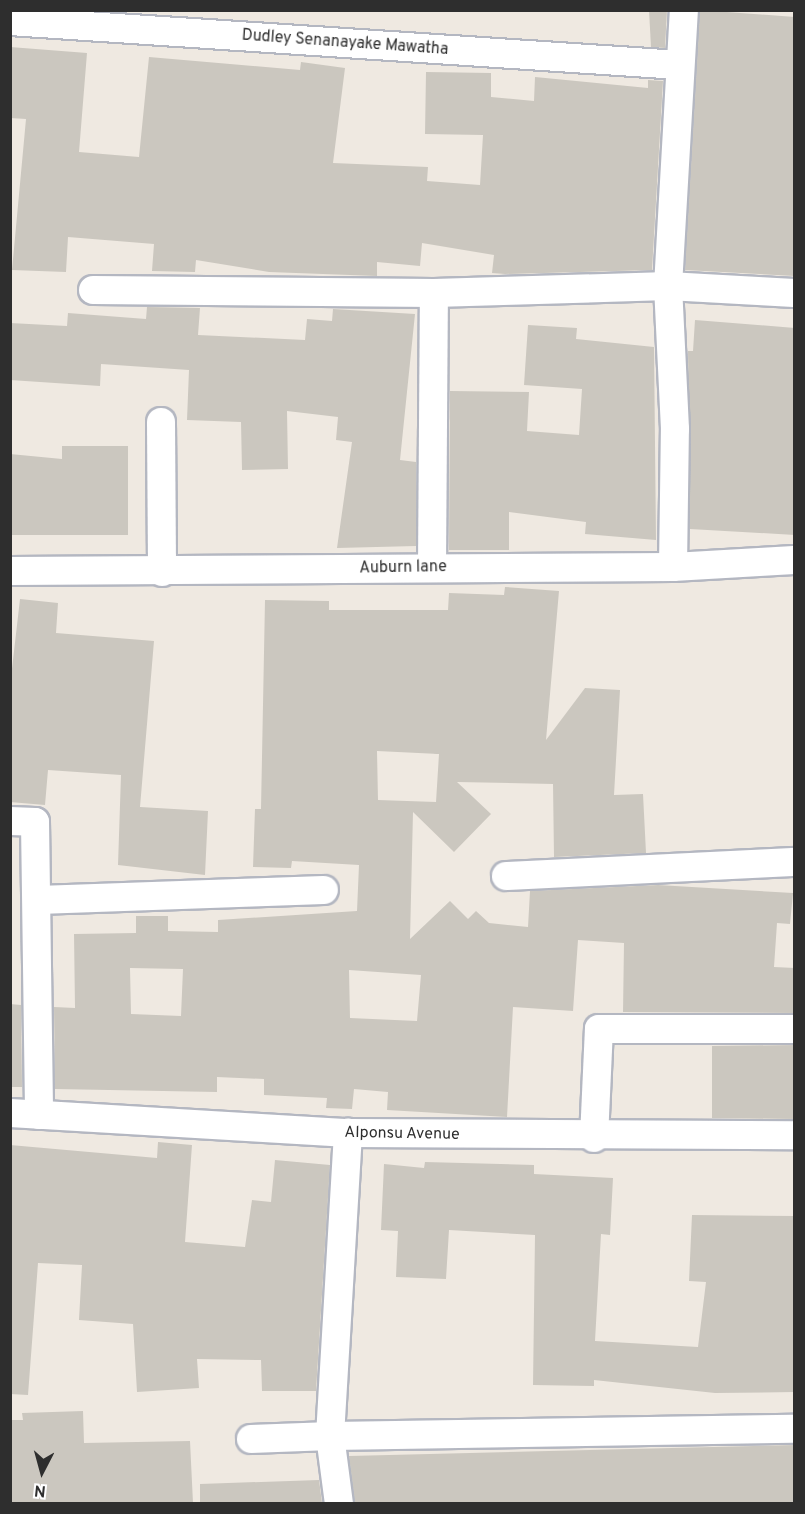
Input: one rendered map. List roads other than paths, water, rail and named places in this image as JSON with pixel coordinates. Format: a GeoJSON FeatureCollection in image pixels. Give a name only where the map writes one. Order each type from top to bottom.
{"type":"FeatureCollection","features":[{"type":"Feature","properties":{"kind":"street"},"geometry":{"type":"LineString","coordinates":[[673,567],[668,286],[679,65],[684,10]]}},
{"type":"Feature","properties":{"kind":"street","name":"Dudley Senanayake Mawatha"},"geometry":{"type":"LineString","coordinates":[[10,21],[54,17],[679,65]]}},
{"type":"Feature","properties":{"kind":"street"},"geometry":{"type":"LineString","coordinates":[[93,290],[434,294],[668,286],[795,293]]}},
{"type":"Feature","properties":{"kind":"street"},"geometry":{"type":"LineString","coordinates":[[432,568],[434,294]]}},
{"type":"Feature","properties":{"kind":"street"},"geometry":{"type":"LineString","coordinates":[[161,422],[162,572]]}},
{"type":"Feature","properties":{"kind":"street","name":"Auburn lane"},"geometry":{"type":"LineString","coordinates":[[10,571],[162,572],[673,567],[795,560]]}},
{"type":"Feature","properties":{"kind":"street"},"geometry":{"type":"LineString","coordinates":[[10,821],[35,822],[38,900],[39,1115]]}},
{"type":"Feature","properties":{"kind":"street"},"geometry":{"type":"LineString","coordinates":[[506,876],[795,862]]}},
{"type":"Feature","properties":{"kind":"street"},"geometry":{"type":"LineString","coordinates":[[38,900],[324,890]]}},
{"type":"Feature","properties":{"kind":"street"},"geometry":{"type":"LineString","coordinates":[[594,1138],[599,1029],[795,1029]]}},
{"type":"Feature","properties":{"kind":"street","name":"Alponsu Avenue"},"geometry":{"type":"LineString","coordinates":[[10,1113],[348,1133],[594,1138],[795,1135]]}},
{"type":"Feature","properties":{"kind":"street"},"geometry":{"type":"LineString","coordinates":[[339,1503],[330,1436],[348,1133]]}},
{"type":"Feature","properties":{"kind":"street"},"geometry":{"type":"LineString","coordinates":[[251,1439],[795,1429]]}}]}
